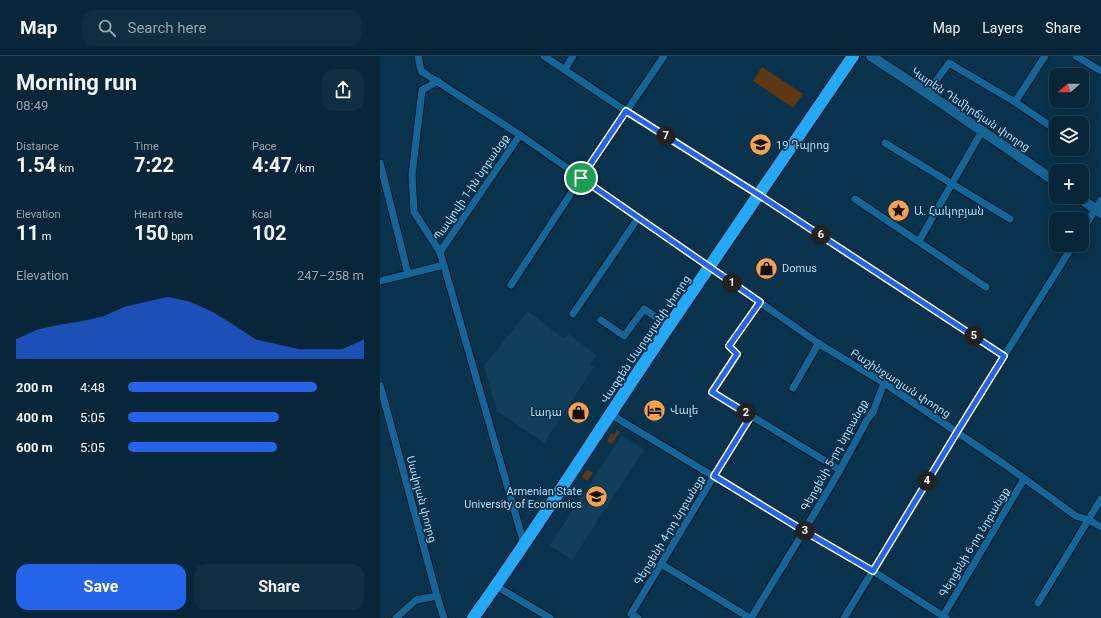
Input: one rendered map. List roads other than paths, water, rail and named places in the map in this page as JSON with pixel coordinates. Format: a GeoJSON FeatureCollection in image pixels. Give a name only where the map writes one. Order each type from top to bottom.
{"type":"FeatureCollection","features":[{"type":"Feature","properties":{"kind":"highway","name":"Վազգեն Սարգսյանի փողոց"},"geometry":{"type":"LineString","coordinates":[[473,618],[853,56]]}},
{"type":"Feature","properties":{"kind":"street","name":"Բաշինջաղյան փողոց"},"geometry":{"type":"LineString","coordinates":[[418,56],[421,70],[520,135],[818,343],[884,383],[957,432],[1076,516],[1089,520],[1101,527]]}},
{"type":"Feature","properties":{"kind":"street"},"geometry":{"type":"LineString","coordinates":[[544,56],[626,111],[759,195],[1004,356]]}},
{"type":"Feature","properties":{"kind":"street"},"geometry":{"type":"LineString","coordinates":[[565,70],[573,56]]}},
{"type":"Feature","properties":{"kind":"street"},"geometry":{"type":"LineString","coordinates":[[511,285],[581,178],[664,56]]}},
{"type":"Feature","properties":{"kind":"street","name":"Կարեն Դեմիրճյան փողոց"},"geometry":{"type":"LineString","coordinates":[[871,56],[1049,177]]}},
{"type":"Feature","properties":{"kind":"street"},"geometry":{"type":"LineString","coordinates":[[1015,102],[1045,56]]}},
{"type":"Feature","properties":{"kind":"street"},"geometry":{"type":"LineString","coordinates":[[1076,56],[1101,71]]}},
{"type":"Feature","properties":{"kind":"street"},"geometry":{"type":"LineString","coordinates":[[927,93],[949,63],[1015,102],[1049,125]]}},
{"type":"Feature","properties":{"kind":"street"},"geometry":{"type":"LineString","coordinates":[[438,80],[422,90],[412,176],[414,212],[440,252],[524,544]]}},
{"type":"Feature","properties":{"kind":"street"},"geometry":{"type":"LineString","coordinates":[[919,242],[982,131]]}},
{"type":"Feature","properties":{"kind":"street","name":"Պավլովի 1-ին նրբանցք"},"geometry":{"type":"LineString","coordinates":[[440,252],[520,135]]}},
{"type":"Feature","properties":{"kind":"street"},"geometry":{"type":"LineString","coordinates":[[886,143],[1010,220]]}},
{"type":"Feature","properties":{"kind":"street"},"geometry":{"type":"LineString","coordinates":[[380,163],[408,274]]}},
{"type":"Feature","properties":{"kind":"street"},"geometry":{"type":"LineString","coordinates":[[854,199],[986,287]]}},
{"type":"Feature","properties":{"kind":"street"},"geometry":{"type":"LineString","coordinates":[[1089,222],[1098,211],[1101,200]]}},
{"type":"Feature","properties":{"kind":"street"},"geometry":{"type":"LineString","coordinates":[[1088,204],[1098,211]]}},
{"type":"Feature","properties":{"kind":"street"},"geometry":{"type":"LineString","coordinates":[[573,314],[638,218]]}},
{"type":"Feature","properties":{"kind":"street"},"geometry":{"type":"LineString","coordinates":[[844,618],[1069,252]]}},
{"type":"Feature","properties":{"kind":"street"},"geometry":{"type":"LineString","coordinates":[[380,281],[444,265]]}},
{"type":"Feature","properties":{"kind":"street"},"geometry":{"type":"LineString","coordinates":[[760,302],[729,346],[737,354],[712,392],[840,470]]}},
{"type":"Feature","properties":{"kind":"street"},"geometry":{"type":"LineString","coordinates":[[601,320],[624,336],[644,309],[669,326]]}},
{"type":"Feature","properties":{"kind":"street"},"geometry":{"type":"LineString","coordinates":[[793,388],[818,343]]}},
{"type":"Feature","properties":{"kind":"street","name":"Գերցենի 5-րդ նրբանցք"},"geometry":{"type":"LineString","coordinates":[[750,618],[840,470],[872,412],[884,383]]}},
{"type":"Feature","properties":{"kind":"street","name":"Սավոյան փողոց"},"geometry":{"type":"LineString","coordinates":[[380,385],[444,618]]}},
{"type":"Feature","properties":{"kind":"street"},"geometry":{"type":"LineString","coordinates":[[610,414],[873,571],[945,617]]}},
{"type":"Feature","properties":{"kind":"street","name":"Գերցենի 4-րդ նրբանցք"},"geometry":{"type":"LineString","coordinates":[[634,616],[661,564],[751,416]]}},
{"type":"Feature","properties":{"kind":"street","name":"Գերցենի 6-րդ նրբանցք"},"geometry":{"type":"LineString","coordinates":[[945,617],[1024,479]]}},
{"type":"Feature","properties":{"kind":"street"},"geometry":{"type":"LineString","coordinates":[[1038,603],[1101,499]]}},
{"type":"Feature","properties":{"kind":"street"},"geometry":{"type":"LineString","coordinates":[[661,564],[750,618]]}},
{"type":"Feature","properties":{"kind":"street"},"geometry":{"type":"LineString","coordinates":[[496,586],[550,618]]}},
{"type":"Feature","properties":{"kind":"street"},"geometry":{"type":"LineString","coordinates":[[396,618],[416,600],[437,596]]}},
{"type":"Feature","properties":{"kind":"place","name":"19 Դպրոց"},"geometry":{"type":"Point","coordinates":[760,145]}},
{"type":"Feature","properties":{"kind":"place","name":"Ա. Հակոբյան"},"geometry":{"type":"Point","coordinates":[898,211]}},
{"type":"Feature","properties":{"kind":"place","name":"Domus"},"geometry":{"type":"Point","coordinates":[766,268]}},
{"type":"Feature","properties":{"kind":"place","name":"Վալե"},"geometry":{"type":"Point","coordinates":[655,410]}},
{"type":"Feature","properties":{"kind":"place","name":"Լադա"},"geometry":{"type":"Point","coordinates":[578,412]}},
{"type":"Feature","properties":{"kind":"place","name":"Armenian State University of Economics"},"geometry":{"type":"Point","coordinates":[597,497]}}]}
